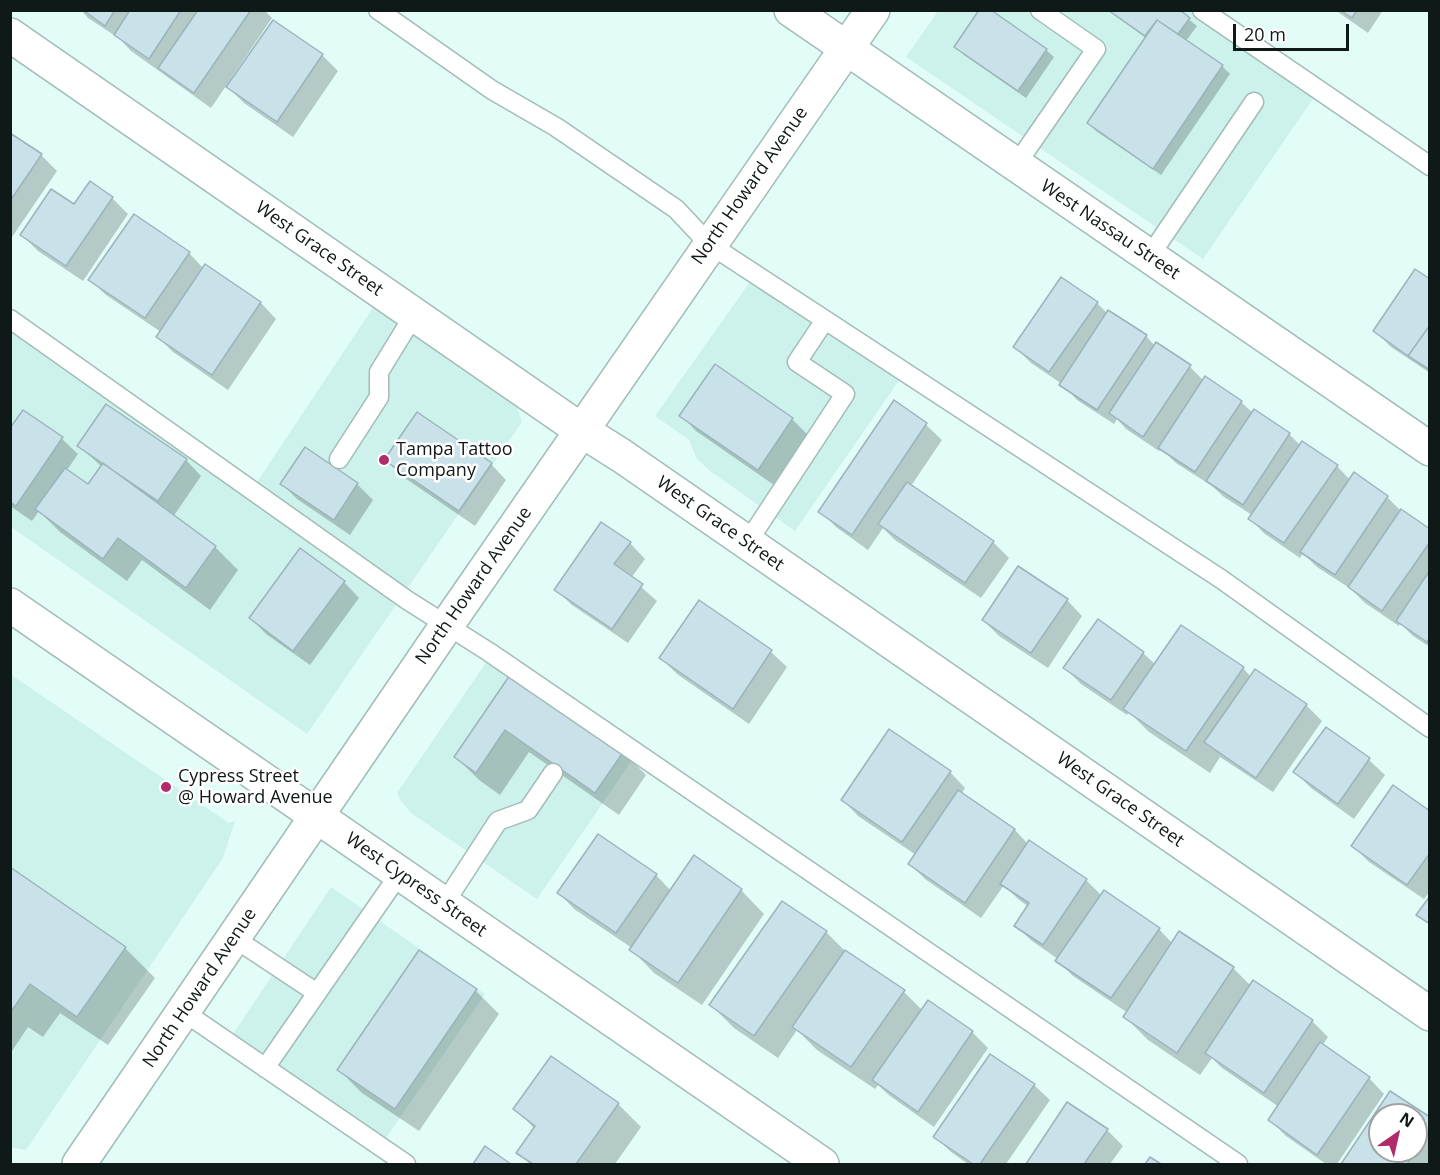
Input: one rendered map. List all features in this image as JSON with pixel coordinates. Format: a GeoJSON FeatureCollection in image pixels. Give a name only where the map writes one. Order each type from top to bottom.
{"type":"FeatureCollection","features":[{"type":"Feature","properties":{"kind":"street","name":"West Nassau Street"},"geometry":{"type":"LineString","coordinates":[[791,10],[1430,449]]}},
{"type":"Feature","properties":{"kind":"street","name":"North Howard Avenue"},"geometry":{"type":"LineString","coordinates":[[79,1164],[581,430],[873,10]]}},
{"type":"Feature","properties":{"kind":"street","name":"West Grace Street"},"geometry":{"type":"LineString","coordinates":[[10,34],[1430,1014]]}},
{"type":"Feature","properties":{"kind":"street","name":"West Cypress Street"},"geometry":{"type":"LineString","coordinates":[[10,605],[822,1164]]}},
{"type":"Feature","properties":{"kind":"lane"},"geometry":{"type":"LineString","coordinates":[[378,10],[492,90],[556,127],[676,209],[709,244],[1221,579],[1430,728]]}},
{"type":"Feature","properties":{"kind":"lane"},"geometry":{"type":"LineString","coordinates":[[1016,165],[1096,49],[1040,10]]}},
{"type":"Feature","properties":{"kind":"lane"},"geometry":{"type":"LineString","coordinates":[[1202,10],[1430,166]]}},
{"type":"Feature","properties":{"kind":"lane"},"geometry":{"type":"LineString","coordinates":[[1149,257],[1254,102]]}},
{"type":"Feature","properties":{"kind":"lane"},"geometry":{"type":"LineString","coordinates":[[339,459],[379,397],[379,372],[414,315]]}},
{"type":"Feature","properties":{"kind":"lane"},"geometry":{"type":"LineString","coordinates":[[10,319],[407,600],[489,652],[1238,1164]]}},
{"type":"Feature","properties":{"kind":"lane"},"geometry":{"type":"LineString","coordinates":[[747,543],[845,394],[797,362],[825,320]]}},
{"type":"Feature","properties":{"kind":"lane"},"geometry":{"type":"LineString","coordinates":[[444,904],[498,821],[528,810],[553,772]]}},
{"type":"Feature","properties":{"kind":"lane"},"geometry":{"type":"LineString","coordinates":[[265,1068],[400,873]]}},
{"type":"Feature","properties":{"kind":"lane"},"geometry":{"type":"LineString","coordinates":[[234,938],[317,993]]}},
{"type":"Feature","properties":{"kind":"lane"},"geometry":{"type":"LineString","coordinates":[[184,1012],[406,1164]]}},
{"type":"Feature","properties":{"kind":"shaded area"},"geometry":{"type":"Polygon","coordinates":[[[938,11],[1216,11],[1323,84],[1203,259],[906,57],[938,11]]]}},
{"type":"Feature","properties":{"kind":"shaded area"},"geometry":{"type":"Polygon","coordinates":[[[752,279],[900,379],[795,531],[710,471],[697,459],[689,440],[655,416],[752,279]]]}},
{"type":"Feature","properties":{"kind":"shaded area"},"geometry":{"type":"Polygon","coordinates":[[[374,306],[510,398],[518,409],[522,422],[307,734],[11,527],[10,332],[247,497],[374,306]]]}},
{"type":"Feature","properties":{"kind":"shaded area"},"geometry":{"type":"Polygon","coordinates":[[[489,658],[635,756],[537,899],[411,813],[397,793],[489,658]]]}},
{"type":"Feature","properties":{"kind":"shaded area"},"geometry":{"type":"Polygon","coordinates":[[[10,674],[229,823],[235,821],[223,858],[26,1150],[10,1147],[10,674]]]}},
{"type":"Feature","properties":{"kind":"shaded area"},"geometry":{"type":"Polygon","coordinates":[[[331,887],[485,994],[386,1138],[233,1034],[331,887]]]}},
{"type":"Feature","properties":{"kind":"building"},"geometry":{"type":"Polygon","coordinates":[[[83,10],[115,10],[105,26],[83,10]]]}},
{"type":"Feature","properties":{"kind":"building"},"geometry":{"type":"Polygon","coordinates":[[[130,10],[181,10],[149,59],[114,35],[130,10]]]}},
{"type":"Feature","properties":{"kind":"building"},"geometry":{"type":"Polygon","coordinates":[[[198,10],[251,10],[194,93],[158,68],[198,10]]]}},
{"type":"Feature","properties":{"kind":"building"},"geometry":{"type":"Polygon","coordinates":[[[979,10],[991,10],[1047,49],[1018,91],[954,47],[979,10]]]}},
{"type":"Feature","properties":{"kind":"building"},"geometry":{"type":"Polygon","coordinates":[[[1108,10],[1180,10],[1190,18],[1178,34],[1157,20],[1145,36],[1108,10]]]}},
{"type":"Feature","properties":{"kind":"building"},"geometry":{"type":"Polygon","coordinates":[[[1340,10],[1357,10],[1352,18],[1340,10]]]}},
{"type":"Feature","properties":{"kind":"building"},"geometry":{"type":"Polygon","coordinates":[[[273,20],[323,54],[277,122],[226,87],[273,20]]]}},
{"type":"Feature","properties":{"kind":"building"},"geometry":{"type":"Polygon","coordinates":[[[1157,20],[1223,65],[1153,169],[1087,123],[1157,20]]]}},
{"type":"Feature","properties":{"kind":"building"},"geometry":{"type":"Polygon","coordinates":[[[10,133],[42,154],[10,201],[10,133]]]}},
{"type":"Feature","properties":{"kind":"building"},"geometry":{"type":"Polygon","coordinates":[[[90,181],[113,197],[66,266],[20,235],[51,189],[74,204],[90,181]]]}},
{"type":"Feature","properties":{"kind":"building"},"geometry":{"type":"Polygon","coordinates":[[[134,214],[190,252],[145,318],[88,280],[134,214]]]}},
{"type":"Feature","properties":{"kind":"building"},"geometry":{"type":"Polygon","coordinates":[[[205,264],[261,302],[212,375],[156,337],[205,264]]]}},
{"type":"Feature","properties":{"kind":"building"},"geometry":{"type":"Polygon","coordinates":[[[1415,269],[1430,279],[1430,325],[1408,356],[1373,331],[1415,269]]]}},
{"type":"Feature","properties":{"kind":"building"},"geometry":{"type":"Polygon","coordinates":[[[1061,277],[1098,302],[1049,372],[1013,347],[1061,277]]]}},
{"type":"Feature","properties":{"kind":"building"},"geometry":{"type":"Polygon","coordinates":[[[1108,310],[1147,335],[1097,410],[1059,385],[1108,310]]]}},
{"type":"Feature","properties":{"kind":"building"},"geometry":{"type":"Polygon","coordinates":[[[1430,325],[1430,370],[1408,356],[1430,325]]]}},
{"type":"Feature","properties":{"kind":"building"},"geometry":{"type":"Polygon","coordinates":[[[1156,342],[1191,365],[1143,437],[1109,413],[1156,342]]]}},
{"type":"Feature","properties":{"kind":"building"},"geometry":{"type":"Polygon","coordinates":[[[715,364],[793,418],[758,470],[679,416],[715,364]]]}},
{"type":"Feature","properties":{"kind":"building"},"geometry":{"type":"Polygon","coordinates":[[[1205,376],[1242,401],[1195,472],[1158,448],[1205,376]]]}},
{"type":"Feature","properties":{"kind":"building"},"geometry":{"type":"Polygon","coordinates":[[[894,400],[927,423],[852,535],[818,512],[894,400]]]}},
{"type":"Feature","properties":{"kind":"building"},"geometry":{"type":"Polygon","coordinates":[[[106,404],[187,459],[158,501],[77,446],[106,404]]]}},
{"type":"Feature","properties":{"kind":"building"},"geometry":{"type":"Polygon","coordinates":[[[1254,409],[1290,433],[1243,505],[1206,481],[1254,409]]]}},
{"type":"Feature","properties":{"kind":"building"},"geometry":{"type":"Polygon","coordinates":[[[23,410],[63,437],[16,506],[10,502],[10,428],[23,410]]]}},
{"type":"Feature","properties":{"kind":"building"},"geometry":{"type":"Polygon","coordinates":[[[417,412],[492,463],[459,511],[384,460],[417,412]]]}},
{"type":"Feature","properties":{"kind":"building"},"geometry":{"type":"Polygon","coordinates":[[[1302,441],[1338,465],[1284,543],[1248,519],[1302,441]]]}},
{"type":"Feature","properties":{"kind":"building"},"geometry":{"type":"Polygon","coordinates":[[[305,447],[358,483],[334,520],[280,484],[305,447]]]}},
{"type":"Feature","properties":{"kind":"building"},"geometry":{"type":"Polygon","coordinates":[[[103,463],[216,546],[186,588],[118,538],[103,559],[35,509],[65,468],[88,484],[103,463]]]}},
{"type":"Feature","properties":{"kind":"building"},"geometry":{"type":"Polygon","coordinates":[[[1354,472],[1388,496],[1335,575],[1300,552],[1354,472]]]}},
{"type":"Feature","properties":{"kind":"building"},"geometry":{"type":"Polygon","coordinates":[[[907,482],[994,541],[965,583],[878,524],[907,482]]]}},
{"type":"Feature","properties":{"kind":"building"},"geometry":{"type":"Polygon","coordinates":[[[1401,509],[1430,529],[1430,542],[1382,611],[1348,587],[1401,509]]]}},
{"type":"Feature","properties":{"kind":"building"},"geometry":{"type":"Polygon","coordinates":[[[601,522],[631,542],[614,564],[643,584],[612,629],[554,590],[601,522]]]}},
{"type":"Feature","properties":{"kind":"building"},"geometry":{"type":"Polygon","coordinates":[[[300,548],[345,581],[293,651],[249,618],[300,548]]]}},
{"type":"Feature","properties":{"kind":"building"},"geometry":{"type":"Polygon","coordinates":[[[1018,566],[1068,599],[1031,653],[982,620],[1018,566]]]}},
{"type":"Feature","properties":{"kind":"building"},"geometry":{"type":"Polygon","coordinates":[[[1430,570],[1430,638],[1427,642],[1396,621],[1430,570]]]}},
{"type":"Feature","properties":{"kind":"building"},"geometry":{"type":"Polygon","coordinates":[[[699,600],[772,650],[733,709],[659,658],[699,600]]]}},
{"type":"Feature","properties":{"kind":"building"},"geometry":{"type":"Polygon","coordinates":[[[1098,619],[1144,652],[1111,700],[1063,668],[1098,619]]]}},
{"type":"Feature","properties":{"kind":"building"},"geometry":{"type":"Polygon","coordinates":[[[1181,625],[1244,667],[1186,751],[1123,709],[1181,625]]]}},
{"type":"Feature","properties":{"kind":"building"},"geometry":{"type":"Polygon","coordinates":[[[1255,669],[1307,704],[1256,778],[1204,742],[1255,669]]]}},
{"type":"Feature","properties":{"kind":"building"},"geometry":{"type":"Polygon","coordinates":[[[512,672],[624,751],[595,793],[505,730],[476,773],[454,757],[512,672]]]}},
{"type":"Feature","properties":{"kind":"building"},"geometry":{"type":"Polygon","coordinates":[[[1326,727],[1370,758],[1338,804],[1293,772],[1326,727]]]}},
{"type":"Feature","properties":{"kind":"building"},"geometry":{"type":"Polygon","coordinates":[[[889,729],[951,771],[902,842],[841,800],[889,729]]]}},
{"type":"Feature","properties":{"kind":"building"},"geometry":{"type":"Polygon","coordinates":[[[1393,785],[1430,811],[1430,853],[1407,885],[1351,846],[1393,785]]]}},
{"type":"Feature","properties":{"kind":"building"},"geometry":{"type":"Polygon","coordinates":[[[958,790],[1015,829],[965,903],[908,864],[958,790]]]}},
{"type":"Feature","properties":{"kind":"building"},"geometry":{"type":"Polygon","coordinates":[[[598,834],[657,874],[616,933],[557,893],[598,834]]]}},
{"type":"Feature","properties":{"kind":"building"},"geometry":{"type":"Polygon","coordinates":[[[1029,840],[1087,879],[1043,945],[1014,926],[1029,903],[1000,884],[1029,840]]]}},
{"type":"Feature","properties":{"kind":"building"},"geometry":{"type":"Polygon","coordinates":[[[694,855],[742,889],[678,983],[629,950],[694,855]]]}},
{"type":"Feature","properties":{"kind":"building"},"geometry":{"type":"Polygon","coordinates":[[[10,867],[126,947],[77,1017],[30,984],[13,1009],[10,1007],[10,867]]]}},
{"type":"Feature","properties":{"kind":"building"},"geometry":{"type":"Polygon","coordinates":[[[1104,890],[1160,928],[1111,998],[1055,961],[1104,890]]]}},
{"type":"Feature","properties":{"kind":"building"},"geometry":{"type":"Polygon","coordinates":[[[1430,896],[1430,924],[1416,915],[1430,896]]]}},
{"type":"Feature","properties":{"kind":"building"},"geometry":{"type":"Polygon","coordinates":[[[782,901],[827,931],[754,1036],[709,1005],[782,901]]]}},
{"type":"Feature","properties":{"kind":"building"},"geometry":{"type":"Polygon","coordinates":[[[1179,931],[1234,967],[1177,1053],[1123,1017],[1179,931]]]}},
{"type":"Feature","properties":{"kind":"building"},"geometry":{"type":"Polygon","coordinates":[[[419,950],[477,989],[395,1109],[337,1070],[419,950]]]}},
{"type":"Feature","properties":{"kind":"building"},"geometry":{"type":"Polygon","coordinates":[[[845,950],[905,990],[851,1067],[792,1027],[845,950]]]}},
{"type":"Feature","properties":{"kind":"building"},"geometry":{"type":"Polygon","coordinates":[[[1253,980],[1313,1020],[1264,1093],[1205,1053],[1253,980]]]}},
{"type":"Feature","properties":{"kind":"building"},"geometry":{"type":"Polygon","coordinates":[[[928,1000],[973,1031],[918,1112],[872,1080],[928,1000]]]}},
{"type":"Feature","properties":{"kind":"building"},"geometry":{"type":"Polygon","coordinates":[[[1320,1042],[1370,1077],[1317,1155],[1268,1120],[1320,1042]]]}},
{"type":"Feature","properties":{"kind":"building"},"geometry":{"type":"Polygon","coordinates":[[[990,1054],[1035,1084],[980,1164],[973,1164],[933,1137],[990,1054]]]}},
{"type":"Feature","properties":{"kind":"building"},"geometry":{"type":"Polygon","coordinates":[[[551,1056],[619,1103],[576,1164],[533,1164],[516,1153],[535,1126],[513,1109],[551,1056]]]}},
{"type":"Feature","properties":{"kind":"building"},"geometry":{"type":"Polygon","coordinates":[[[1390,1091],[1408,1103],[1382,1103],[1390,1091]]]}},
{"type":"Feature","properties":{"kind":"building"},"geometry":{"type":"Polygon","coordinates":[[[1067,1102],[1108,1129],[1084,1164],[1026,1164],[1067,1102]]]}},
{"type":"Feature","properties":{"kind":"building"},"geometry":{"type":"Polygon","coordinates":[[[1428,1116],[1430,1117],[1428,1135],[1428,1116]]]}},
{"type":"Feature","properties":{"kind":"building"},"geometry":{"type":"Polygon","coordinates":[[[1368,1124],[1368,1163],[1407,1164],[1341,1164],[1368,1124]]]}},
{"type":"Feature","properties":{"kind":"building"},"geometry":{"type":"Polygon","coordinates":[[[485,1146],[511,1164],[473,1164],[485,1146]]]}},
{"type":"Feature","properties":{"kind":"building"},"geometry":{"type":"Polygon","coordinates":[[[1150,1157],[1161,1164],[1145,1164],[1150,1157]]]}},
{"type":"Feature","properties":{"kind":"place","name":"Tampa Tattoo Company"},"geometry":{"type":"Point","coordinates":[384,460]}},
{"type":"Feature","properties":{"kind":"place","name":"Cypress Street @ Howard Avenue"},"geometry":{"type":"Point","coordinates":[166,787]}}]}
